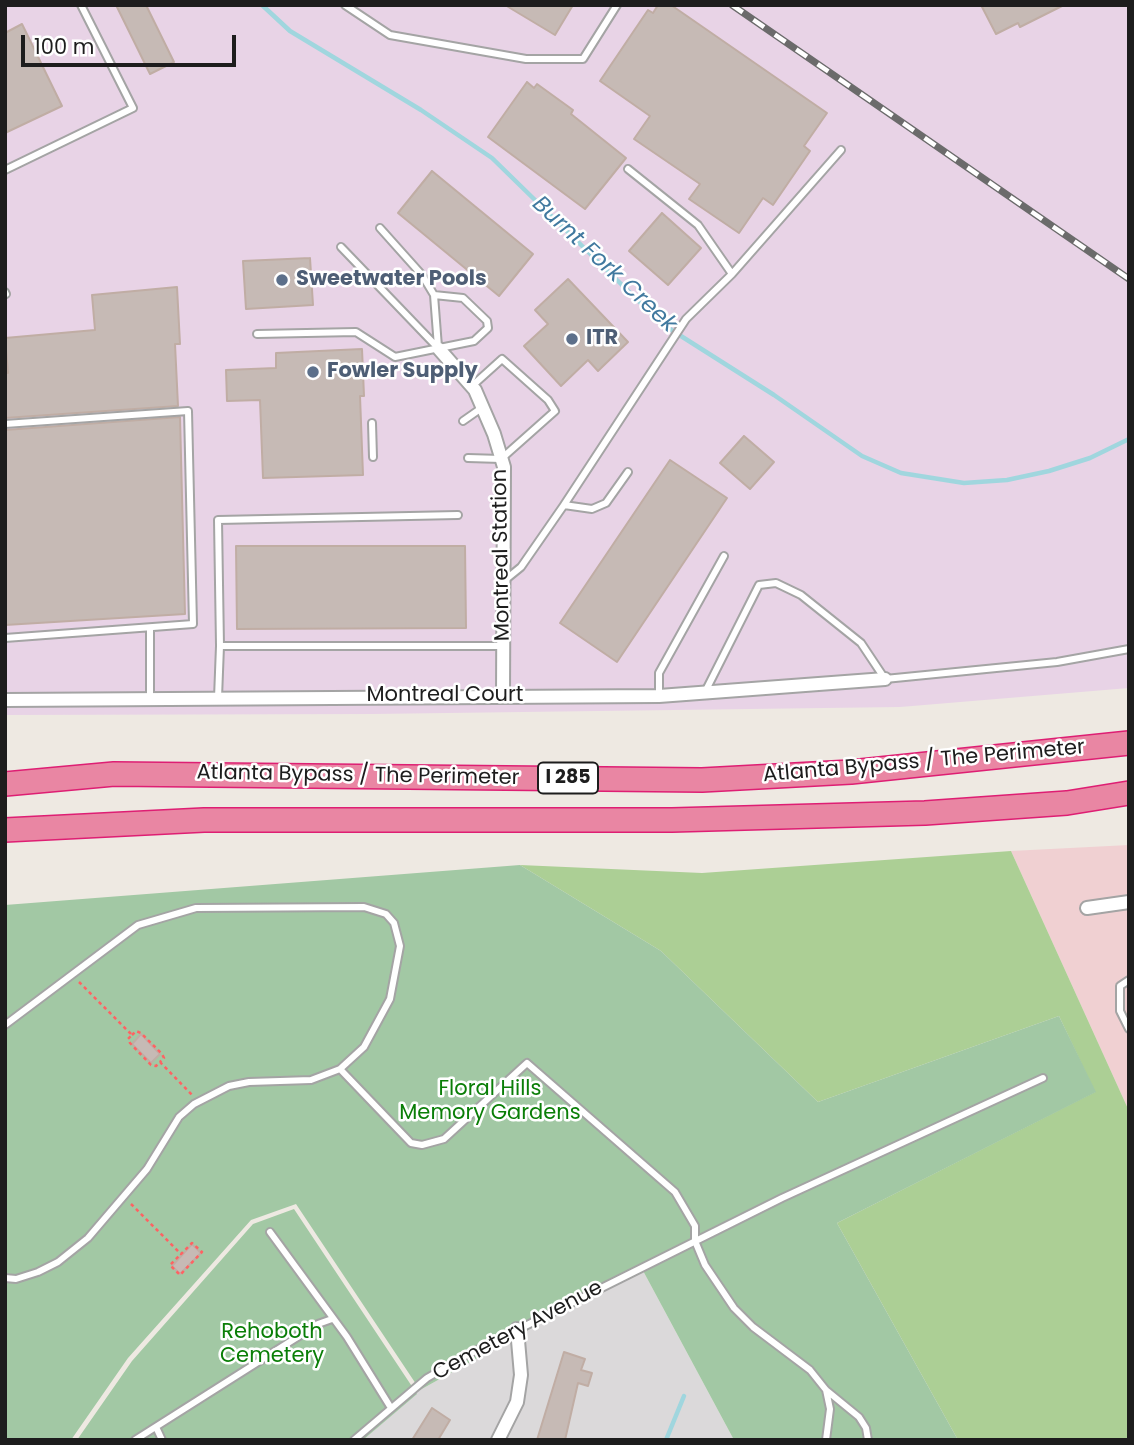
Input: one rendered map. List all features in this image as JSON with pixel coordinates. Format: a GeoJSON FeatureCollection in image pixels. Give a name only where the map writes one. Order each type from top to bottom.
{"type":"FeatureCollection","features":[{"type":"Feature","properties":{"kind":"highway","name":"Atlanta Bypass / The Perimeter"},"geometry":{"type":"LineString","coordinates":[[5,784],[114,774],[702,779],[851,772],[1129,743]]}},
{"type":"Feature","properties":{"kind":"highway","name":"Atlanta Bypass / The Perimeter"},"geometry":{"type":"LineString","coordinates":[[5,830],[204,820],[672,820],[925,813],[1067,803],[1129,793]]}},
{"type":"Feature","properties":{"kind":"highway"},"geometry":{"type":"LineString","coordinates":[[5,838],[51,828]]}},
{"type":"Feature","properties":{"kind":"street","name":"Montreal Station"},"geometry":{"type":"LineString","coordinates":[[439,349],[472,386],[483,407],[501,459],[503,695]]}},
{"type":"Feature","properties":{"kind":"street","name":"Montreal Court"},"geometry":{"type":"LineString","coordinates":[[5,700],[659,696],[706,690],[885,679]]}},
{"type":"Feature","properties":{"kind":"street"},"geometry":{"type":"LineString","coordinates":[[1087,908],[1129,902]]}},
{"type":"Feature","properties":{"kind":"street"},"geometry":{"type":"LineString","coordinates":[[498,1440],[517,1402],[521,1375],[517,1329]]}},
{"type":"Feature","properties":{"kind":"lane"},"geometry":{"type":"LineString","coordinates":[[5,170],[133,108],[81,5]]}},
{"type":"Feature","properties":{"kind":"lane"},"geometry":{"type":"LineString","coordinates":[[345,5],[390,35],[526,59],[583,59],[617,5]]}},
{"type":"Feature","properties":{"kind":"lane"},"geometry":{"type":"LineString","coordinates":[[504,581],[521,567],[683,323],[732,274],[841,150]]}},
{"type":"Feature","properties":{"kind":"lane"},"geometry":{"type":"LineString","coordinates":[[628,169],[698,225],[732,274]]}},
{"type":"Feature","properties":{"kind":"lane"},"geometry":{"type":"LineString","coordinates":[[380,228],[422,275],[434,295],[439,349]]}},
{"type":"Feature","properties":{"kind":"lane"},"geometry":{"type":"LineString","coordinates":[[341,247],[439,349]]}},
{"type":"Feature","properties":{"kind":"lane"},"geometry":{"type":"LineString","coordinates":[[257,334],[356,332],[395,357],[474,341],[488,328],[487,321],[463,298],[434,295]]}},
{"type":"Feature","properties":{"kind":"lane"},"geometry":{"type":"LineString","coordinates":[[468,458],[501,459],[555,411],[548,400],[502,359],[472,386]]}},
{"type":"Feature","properties":{"kind":"lane"},"geometry":{"type":"LineString","coordinates":[[463,421],[483,407]]}},
{"type":"Feature","properties":{"kind":"lane"},"geometry":{"type":"LineString","coordinates":[[5,424],[188,411],[193,624],[5,638]]}},
{"type":"Feature","properties":{"kind":"lane"},"geometry":{"type":"LineString","coordinates":[[372,423],[373,457]]}},
{"type":"Feature","properties":{"kind":"lane"},"geometry":{"type":"LineString","coordinates":[[564,505],[592,509],[606,503],[628,472]]}},
{"type":"Feature","properties":{"kind":"lane"},"geometry":{"type":"LineString","coordinates":[[218,698],[218,520],[458,515]]}},
{"type":"Feature","properties":{"kind":"lane"},"geometry":{"type":"LineString","coordinates":[[659,696],[659,673],[724,555]]}},
{"type":"Feature","properties":{"kind":"lane"},"geometry":{"type":"LineString","coordinates":[[706,690],[759,585],[776,583],[801,595],[861,643],[885,679],[1057,662],[1129,649]]}},
{"type":"Feature","properties":{"kind":"lane"},"geometry":{"type":"LineString","coordinates":[[150,628],[150,699]]}},
{"type":"Feature","properties":{"kind":"lane"},"geometry":{"type":"LineString","coordinates":[[220,646],[503,646]]}},
{"type":"Feature","properties":{"kind":"lane"},"geometry":{"type":"LineString","coordinates":[[5,1025],[138,925],[196,908],[364,907],[386,914],[394,923],[400,946],[390,999],[364,1047],[340,1069],[311,1080],[249,1082],[229,1086],[198,1102],[179,1117],[147,1169],[88,1238],[58,1262],[16,1279],[5,1278]]}},
{"type":"Feature","properties":{"kind":"lane"},"geometry":{"type":"LineString","coordinates":[[1129,980],[1121,986],[1120,1011],[1129,1028]]}},
{"type":"Feature","properties":{"kind":"lane"},"geometry":{"type":"LineString","coordinates":[[340,1069],[411,1143],[422,1145],[444,1139],[527,1063],[675,1192],[695,1226],[695,1241],[718,1287],[734,1308],[753,1327],[810,1370],[826,1390],[863,1422],[867,1440]]}},
{"type":"Feature","properties":{"kind":"lane","name":"Cemetery Avenue"},"geometry":{"type":"LineString","coordinates":[[354,1440],[427,1378],[517,1329],[695,1241],[1043,1078]]}},
{"type":"Feature","properties":{"kind":"lane"},"geometry":{"type":"LineString","coordinates":[[271,1232],[347,1337],[391,1408]]}},
{"type":"Feature","properties":{"kind":"lane"},"geometry":{"type":"LineString","coordinates":[[135,1440],[318,1324],[332,1319]]}},
{"type":"Feature","properties":{"kind":"lane"},"geometry":{"type":"LineString","coordinates":[[826,1390],[830,1409],[826,1440]]}},
{"type":"Feature","properties":{"kind":"lane"},"geometry":{"type":"LineString","coordinates":[[156,1427],[162,1440]]}},
{"type":"Feature","properties":{"kind":"path"},"geometry":{"type":"LineString","coordinates":[[72,974],[132,1035]]}},
{"type":"Feature","properties":{"kind":"path"},"geometry":{"type":"LineString","coordinates":[[136,1031],[141,1033],[164,1058],[156,1066],[151,1065],[130,1043],[128,1039],[132,1035],[136,1031]]}},
{"type":"Feature","properties":{"kind":"path"},"geometry":{"type":"LineString","coordinates":[[160,1062],[198,1102]]}},
{"type":"Feature","properties":{"kind":"path"},"geometry":{"type":"LineString","coordinates":[[123,1197],[181,1255]]}},
{"type":"Feature","properties":{"kind":"path"},"geometry":{"type":"LineString","coordinates":[[192,1243],[202,1252],[180,1275],[170,1265],[181,1255],[192,1243]]}},
{"type":"Feature","properties":{"kind":"shaded area"},"geometry":{"type":"Polygon","coordinates":[[[5,5],[1129,5],[1129,688],[900,707],[372,714],[5,715],[5,5]]]}},
{"type":"Feature","properties":{"kind":"shaded area"},"geometry":{"type":"Polygon","coordinates":[[[1129,845],[1129,1111],[1011,851],[1129,845]]]}},
{"type":"Feature","properties":{"kind":"shaded area"},"geometry":{"type":"Polygon","coordinates":[[[641,1267],[734,1440],[363,1440],[420,1390],[641,1267]]]}},
{"type":"Feature","properties":{"kind":"green space"},"geometry":{"type":"Polygon","coordinates":[[[1011,851],[1129,1111],[1129,1440],[958,1440],[837,1223],[1095,1092],[1059,1016],[818,1102],[661,951],[520,865],[702,873],[1011,851]]]}},
{"type":"Feature","properties":{"kind":"green space","name":"Floral Hills Memory Gardens"},"geometry":{"type":"Polygon","coordinates":[[[520,865],[661,951],[818,1102],[1059,1016],[1096,1092],[837,1223],[958,1440],[734,1440],[641,1267],[420,1390],[296,1204],[251,1220],[128,1358],[71,1440],[5,1440],[5,905],[520,865]]]}},
{"type":"Feature","properties":{"kind":"green space","name":"Rehoboth Cemetery"},"geometry":{"type":"Polygon","coordinates":[[[294,1209],[417,1394],[363,1440],[77,1440],[132,1361],[253,1224],[294,1209]]]}},
{"type":"Feature","properties":{"kind":"building"},"geometry":{"type":"Polygon","coordinates":[[[116,5],[146,5],[174,62],[150,74],[116,5]]]}},
{"type":"Feature","properties":{"kind":"building"},"geometry":{"type":"Polygon","coordinates":[[[505,5],[573,5],[555,35],[505,5]]]}},
{"type":"Feature","properties":{"kind":"building"},"geometry":{"type":"Polygon","coordinates":[[[658,5],[671,5],[827,113],[804,146],[810,151],[773,205],[763,198],[739,233],[689,199],[700,184],[634,139],[650,116],[600,81],[648,10],[653,13],[658,5]]]}},
{"type":"Feature","properties":{"kind":"building"},"geometry":{"type":"Polygon","coordinates":[[[981,5],[1064,5],[1020,27],[1018,23],[996,34],[981,5]]]}},
{"type":"Feature","properties":{"kind":"building"},"geometry":{"type":"Polygon","coordinates":[[[22,24],[62,106],[5,133],[5,33],[22,24]]]}},
{"type":"Feature","properties":{"kind":"building"},"geometry":{"type":"Polygon","coordinates":[[[527,82],[534,88],[537,84],[573,110],[571,114],[626,158],[585,209],[488,137],[527,82]]]}},
{"type":"Feature","properties":{"kind":"building"},"geometry":{"type":"Polygon","coordinates":[[[432,171],[533,254],[499,296],[398,213],[432,171]]]}},
{"type":"Feature","properties":{"kind":"building"},"geometry":{"type":"Polygon","coordinates":[[[662,213],[701,248],[668,285],[629,251],[662,213]]]}},
{"type":"Feature","properties":{"kind":"building"},"geometry":{"type":"Polygon","coordinates":[[[310,258],[313,305],[246,309],[243,261],[310,258]]]}},
{"type":"Feature","properties":{"kind":"building"},"geometry":{"type":"Polygon","coordinates":[[[568,279],[628,342],[598,371],[588,360],[561,386],[524,346],[548,324],[535,310],[568,279]]]}},
{"type":"Feature","properties":{"kind":"building"},"geometry":{"type":"Polygon","coordinates":[[[177,287],[180,344],[175,344],[178,406],[5,418],[5,373],[8,373],[5,338],[95,330],[92,295],[177,287]]]}},
{"type":"Feature","properties":{"kind":"building"},"geometry":{"type":"Polygon","coordinates":[[[362,349],[364,396],[360,396],[363,475],[263,478],[260,400],[227,401],[226,370],[276,368],[276,353],[362,349]]]}},
{"type":"Feature","properties":{"kind":"building"},"geometry":{"type":"Polygon","coordinates":[[[180,417],[185,614],[5,625],[5,430],[180,417]]]}},
{"type":"Feature","properties":{"kind":"building"},"geometry":{"type":"Polygon","coordinates":[[[744,436],[774,462],[750,489],[720,463],[744,436]]]}},
{"type":"Feature","properties":{"kind":"building"},"geometry":{"type":"Polygon","coordinates":[[[670,460],[727,498],[617,662],[560,623],[670,460]]]}},
{"type":"Feature","properties":{"kind":"building"},"geometry":{"type":"Polygon","coordinates":[[[236,546],[465,546],[466,628],[237,629],[236,546]]]}},
{"type":"Feature","properties":{"kind":"building"},"geometry":{"type":"Polygon","coordinates":[[[141,1034],[160,1054],[151,1063],[132,1044],[141,1034]]]}},
{"type":"Feature","properties":{"kind":"building"},"geometry":{"type":"Polygon","coordinates":[[[192,1244],[201,1253],[180,1274],[172,1266],[192,1244]]]}},
{"type":"Feature","properties":{"kind":"building"},"geometry":{"type":"Polygon","coordinates":[[[564,1352],[585,1359],[581,1370],[592,1373],[588,1386],[578,1383],[565,1440],[537,1440],[564,1352]]]}},
{"type":"Feature","properties":{"kind":"building"},"geometry":{"type":"Polygon","coordinates":[[[432,1408],[450,1420],[438,1440],[412,1440],[432,1408]]]}},
{"type":"Feature","properties":{"kind":"waterway","name":"Burnt Fork Creek"},"geometry":{"type":"LineString","coordinates":[[262,5],[290,31],[421,110],[492,158],[662,324],[774,395],[862,456],[901,473],[964,483],[1007,480],[1049,471],[1090,458],[1129,439]]}},
{"type":"Feature","properties":{"kind":"waterway"},"geometry":{"type":"LineString","coordinates":[[666,1440],[684,1396]]}},
{"type":"Feature","properties":{"kind":"railway"},"geometry":{"type":"LineString","coordinates":[[732,5],[1129,279]]}},
{"type":"Feature","properties":{"kind":"place","name":"Sweetwater Pools"},"geometry":{"type":"Point","coordinates":[282,280]}},
{"type":"Feature","properties":{"kind":"place","name":"ITR"},"geometry":{"type":"Point","coordinates":[572,339]}},
{"type":"Feature","properties":{"kind":"place","name":"Fowler Supply"},"geometry":{"type":"Point","coordinates":[313,372]}}]}
